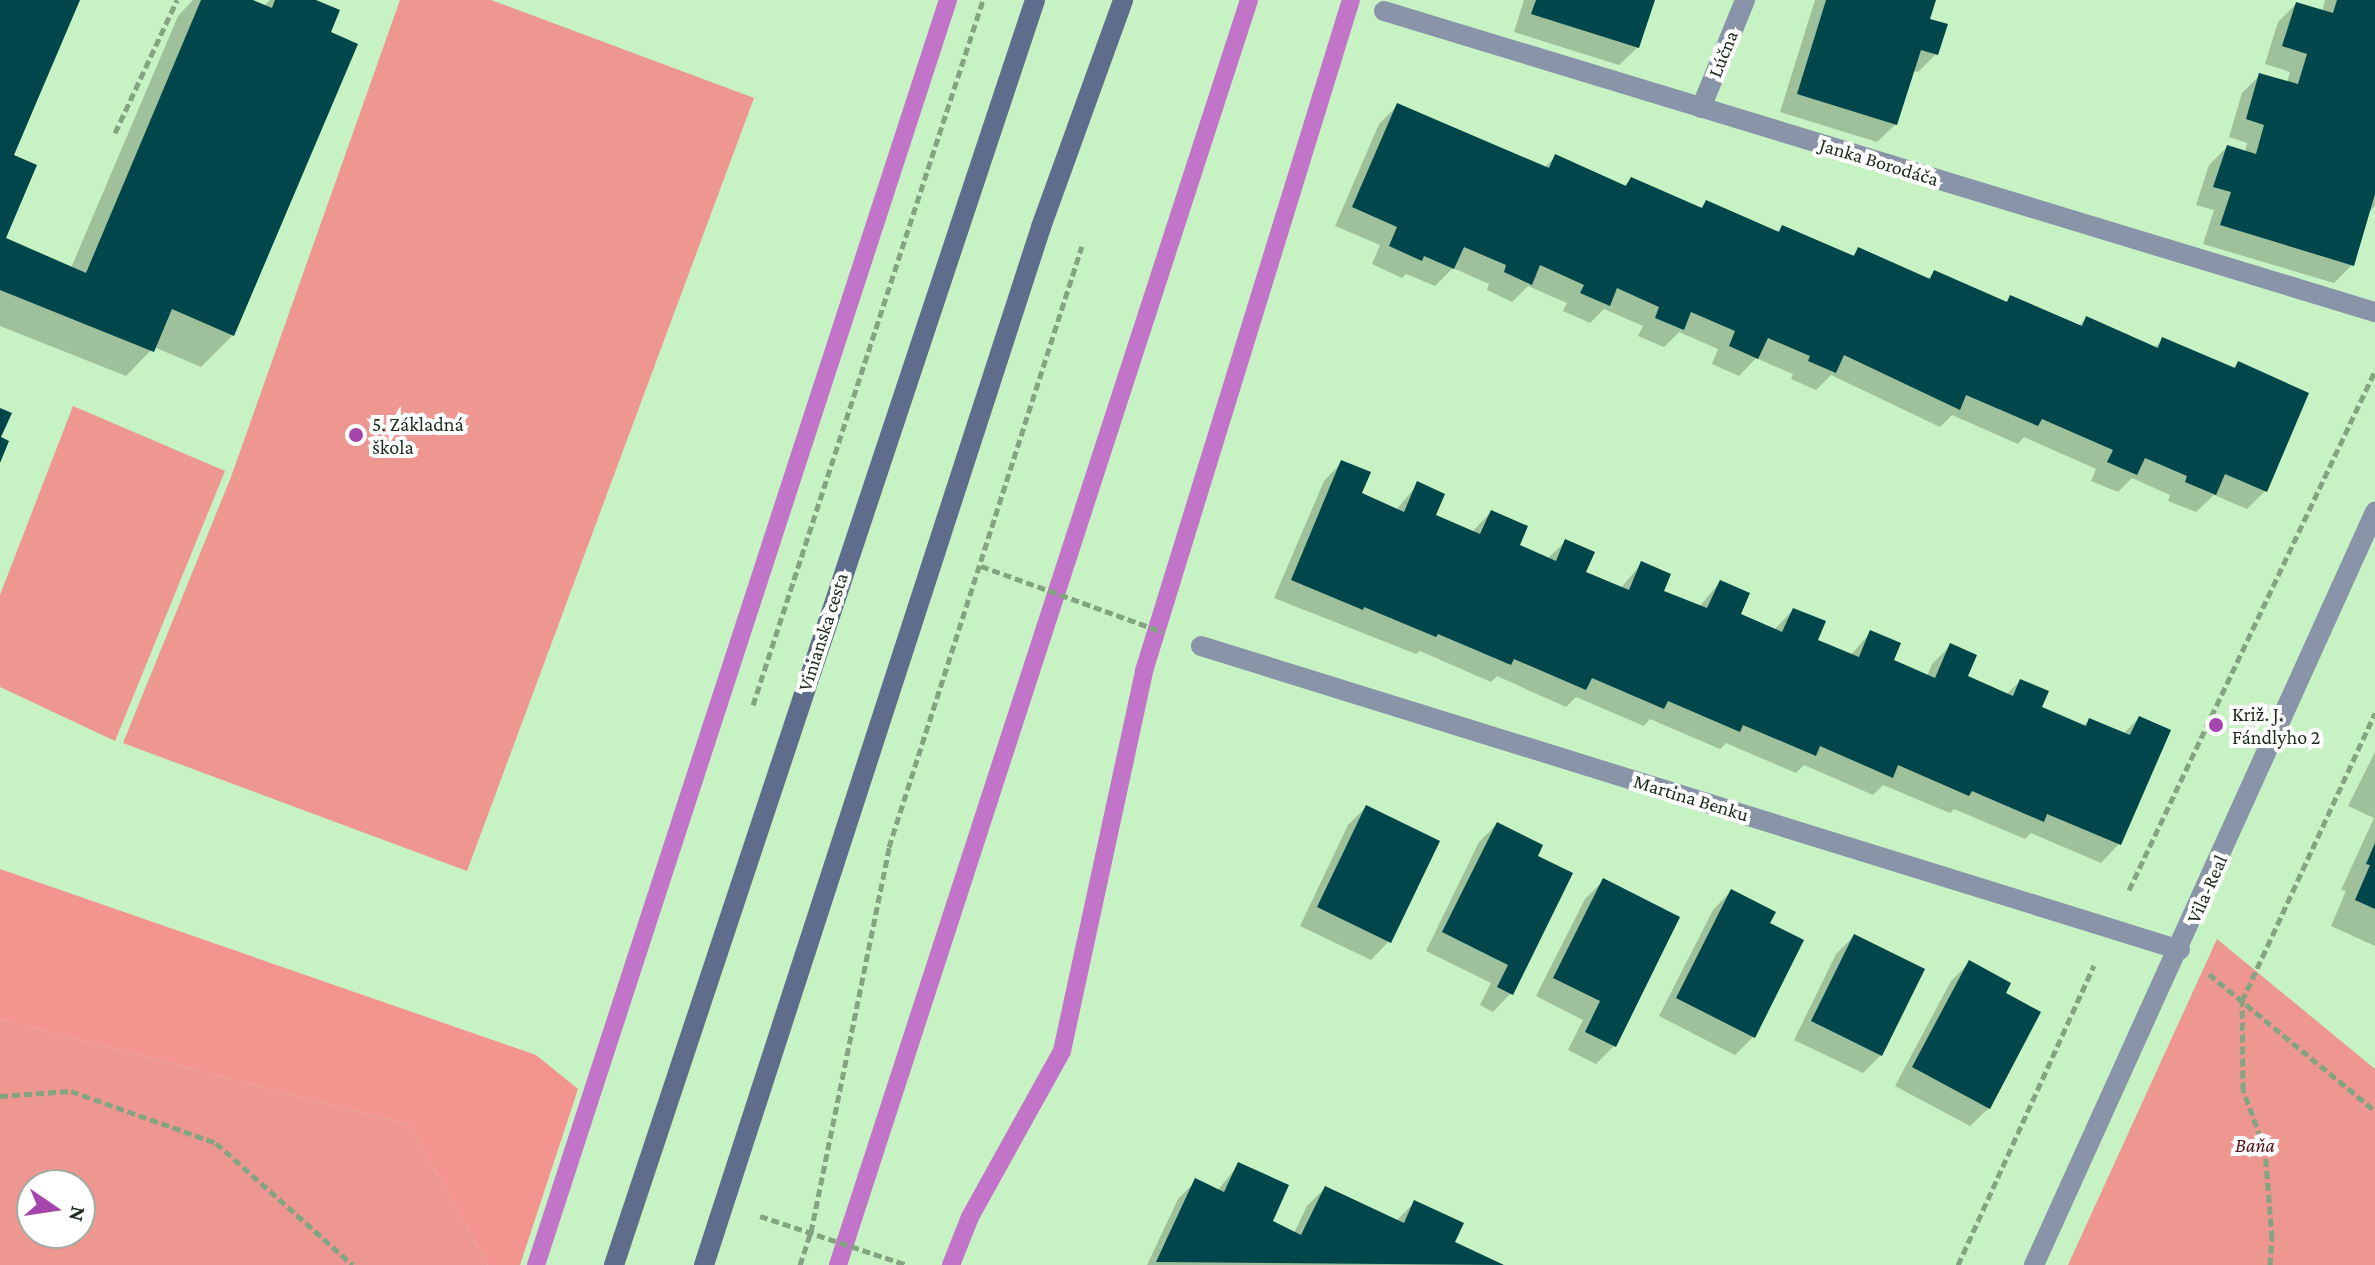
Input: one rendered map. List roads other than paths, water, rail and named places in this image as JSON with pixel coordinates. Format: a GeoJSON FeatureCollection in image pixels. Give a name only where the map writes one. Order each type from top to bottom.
{"type":"FeatureCollection","features":[{"type":"Feature","properties":{"kind":"main road","name":"Vinianska cesta"},"geometry":{"type":"LineString","coordinates":[[614,1265],[1035,0]]}},
{"type":"Feature","properties":{"kind":"main road"},"geometry":{"type":"LineString","coordinates":[[704,1265],[1027,271],[1123,0]]}},
{"type":"Feature","properties":{"kind":"street","name":"Lúčna"},"geometry":{"type":"LineString","coordinates":[[1701,108],[1745,0]]}},
{"type":"Feature","properties":{"kind":"street","name":"Janka Borodáča"},"geometry":{"type":"LineString","coordinates":[[1384,11],[2375,312]]}},
{"type":"Feature","properties":{"kind":"street","name":"Vila-Real"},"geometry":{"type":"LineString","coordinates":[[2034,1265],[2180,950],[2375,512]]}},
{"type":"Feature","properties":{"kind":"street","name":"Martina Benku"},"geometry":{"type":"LineString","coordinates":[[1201,646],[2180,950]]}},
{"type":"Feature","properties":{"kind":"waterway"},"geometry":{"type":"LineString","coordinates":[[536,1265],[948,0]]}},
{"type":"Feature","properties":{"kind":"waterway"},"geometry":{"type":"LineString","coordinates":[[838,1265],[1249,0]]}},
{"type":"Feature","properties":{"kind":"waterway"},"geometry":{"type":"LineString","coordinates":[[951,1265],[970,1217],[1062,1051],[1144,671],[1351,0]]}},
{"type":"Feature","properties":{"kind":"place","name":"5. Základná škola"},"geometry":{"type":"Point","coordinates":[356,435]}},
{"type":"Feature","properties":{"kind":"place","name":"Križ. J. Fándlyho 2"},"geometry":{"type":"Point","coordinates":[2216,725]}},
{"type":"Feature","properties":{"kind":"park label","name":"Baňa"},"geometry":{"type":"Point","coordinates":[2255,1145]}}]}
